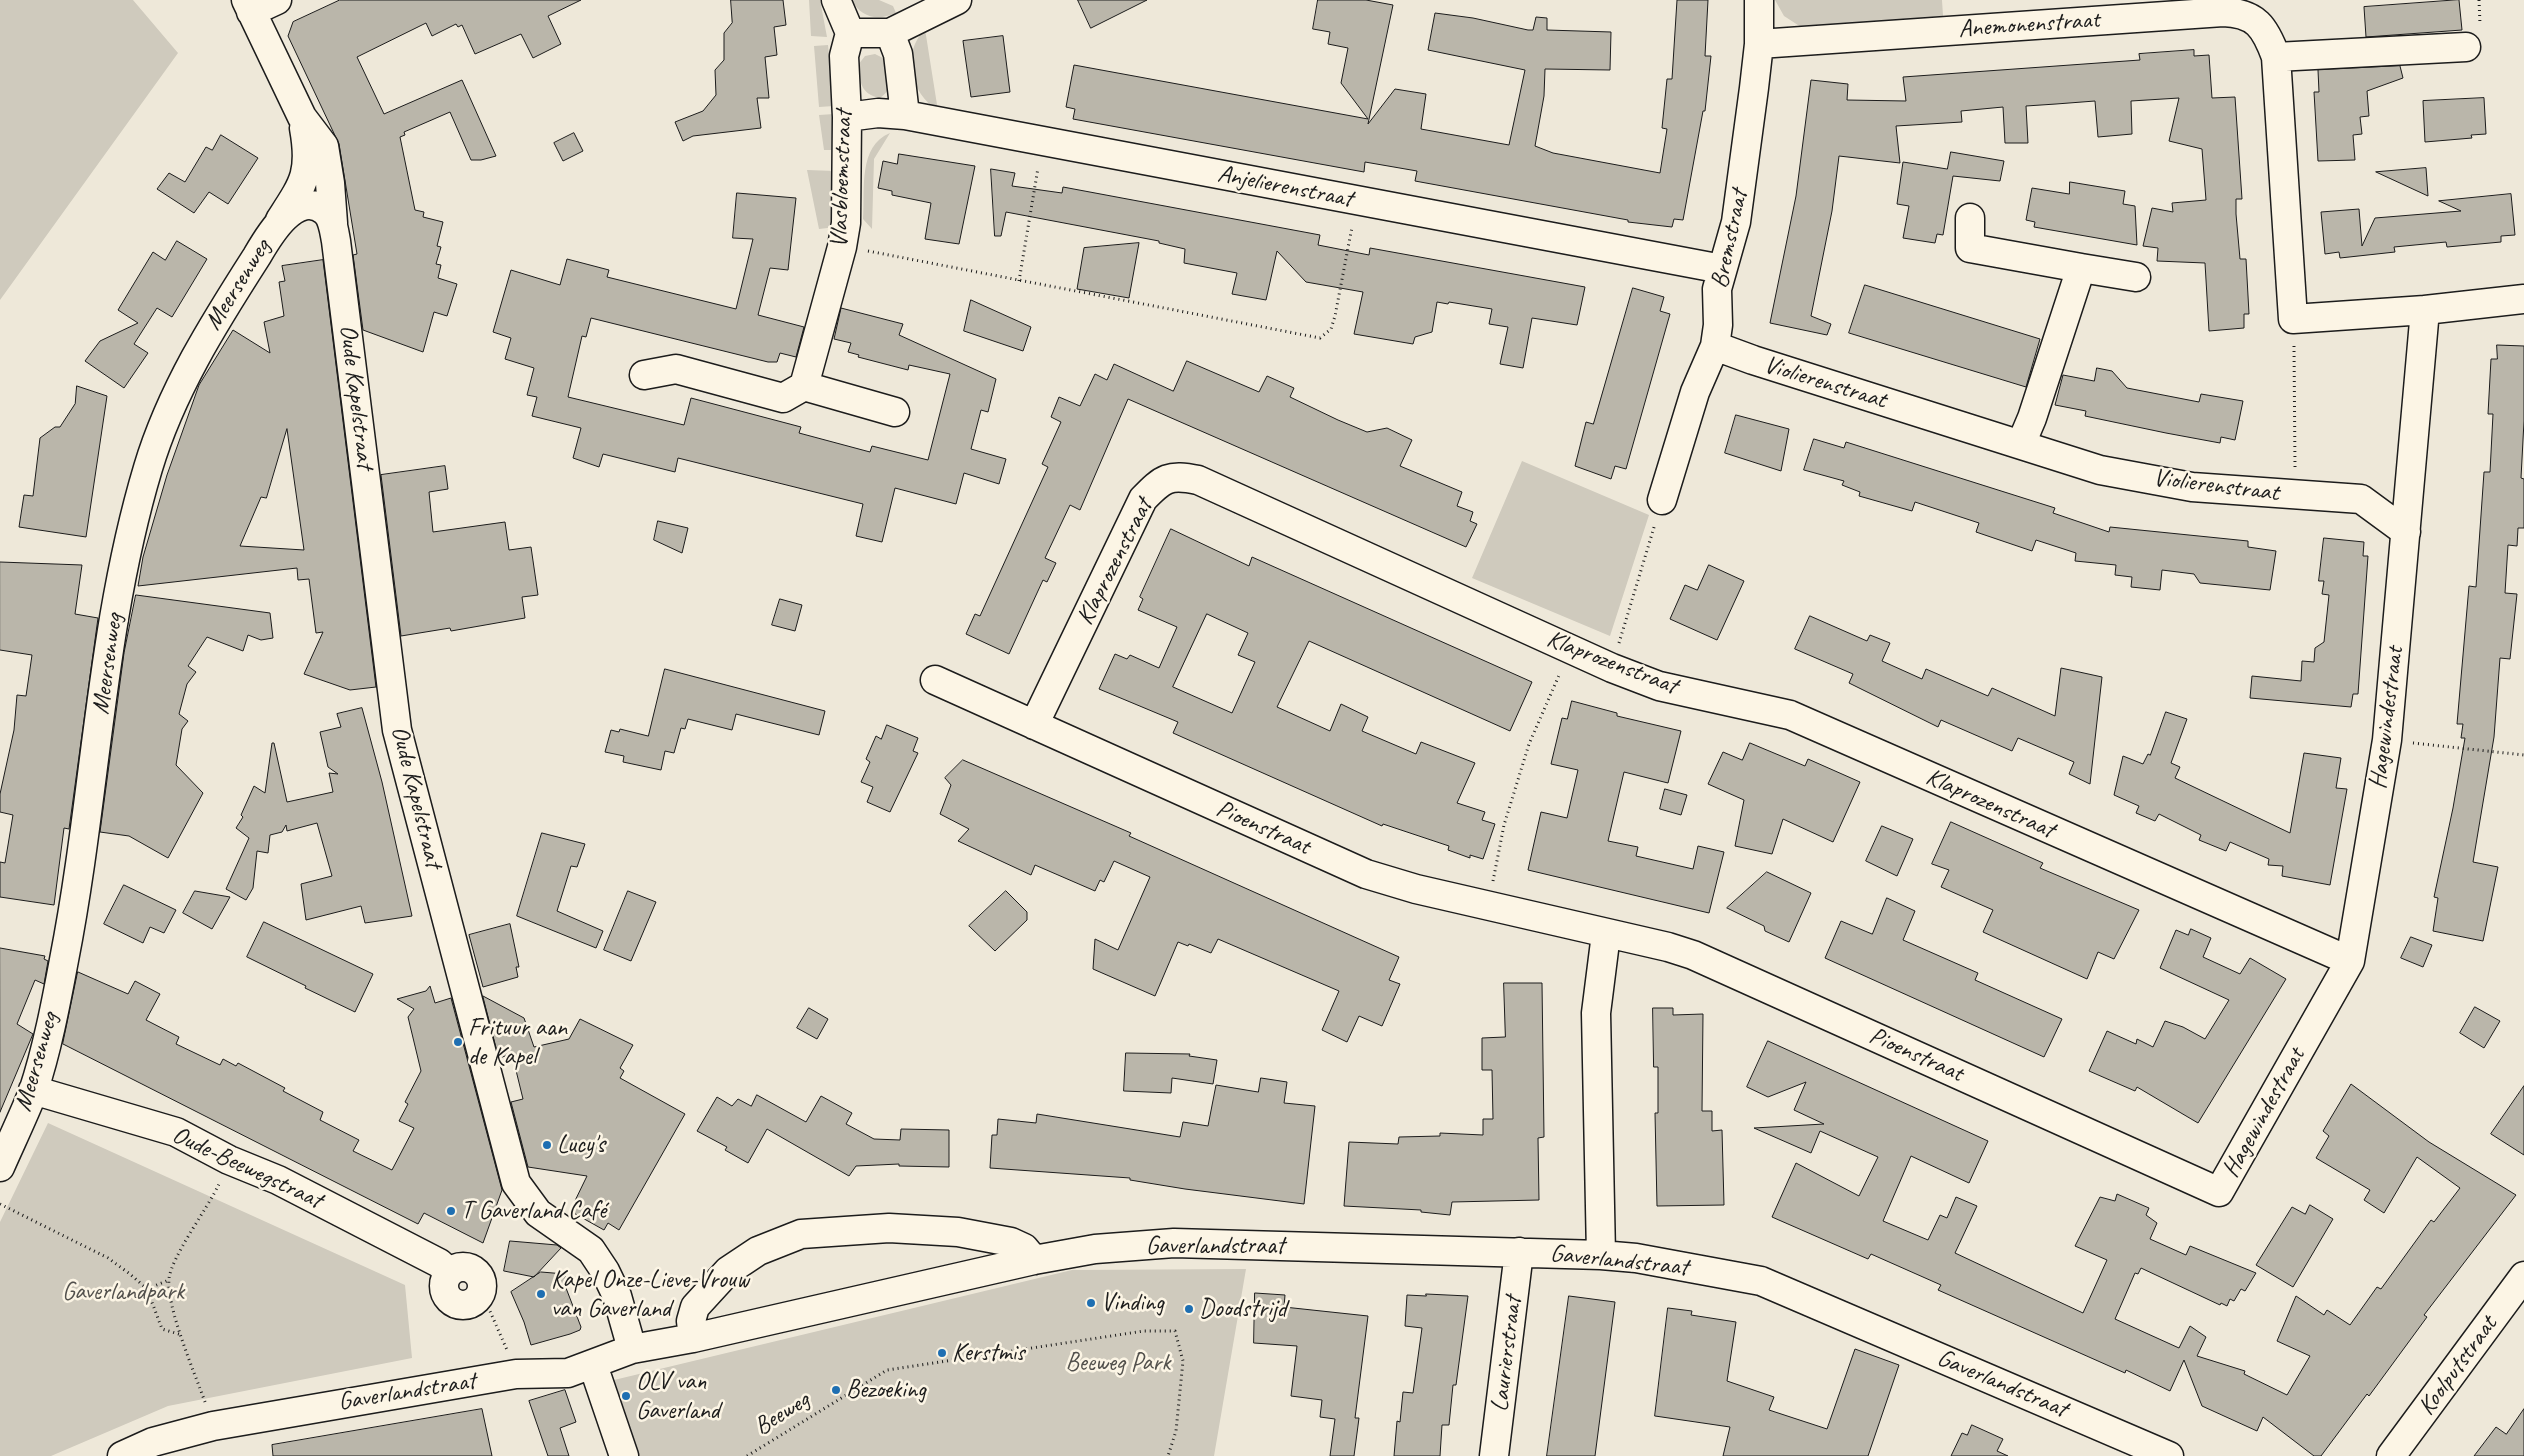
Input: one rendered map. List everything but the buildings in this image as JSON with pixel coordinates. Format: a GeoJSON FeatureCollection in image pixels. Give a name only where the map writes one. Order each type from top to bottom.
{"type":"FeatureCollection","features":[{"type":"Feature","properties":{"kind":"street"},"geometry":{"type":"LineString","coordinates":[[277,0],[249,6],[302,117],[308,155],[307,169],[300,190],[278,222]]}},
{"type":"Feature","properties":{"kind":"street"},"geometry":{"type":"LineString","coordinates":[[836,0],[850,33],[890,34],[957,0]]}},
{"type":"Feature","properties":{"kind":"street","name":"Bremstraat"},"geometry":{"type":"LineString","coordinates":[[1662,500],[1695,392],[1715,346],[1718,325],[1716,289],[1736,222],[1759,44],[1759,0]]}},
{"type":"Feature","properties":{"kind":"street","name":"Anemonenstraat"},"geometry":{"type":"LineString","coordinates":[[1759,44],[2224,12],[2242,13],[2259,24],[2268,36],[2276,57],[2293,319]]}},
{"type":"Feature","properties":{"kind":"street","name":"Vlasbloemstraat"},"geometry":{"type":"LineString","coordinates":[[804,386],[842,247],[846,223],[847,117],[844,56],[850,33]]}},
{"type":"Feature","properties":{"kind":"street"},"geometry":{"type":"LineString","coordinates":[[890,34],[898,54],[905,115]]}},
{"type":"Feature","properties":{"kind":"street"},"geometry":{"type":"LineString","coordinates":[[2276,57],[2466,48]]}},
{"type":"Feature","properties":{"kind":"street","name":"Anjelierenstraat"},"geometry":{"type":"LineString","coordinates":[[847,117],[878,113],[905,115],[1722,269]]}},
{"type":"Feature","properties":{"kind":"street","name":"Oude Kapelstraat"},"geometry":{"type":"LineString","coordinates":[[302,117],[324,146],[330,183],[333,223],[397,730],[516,1183],[538,1213],[591,1250],[601,1264],[617,1296],[632,1349]]}},
{"type":"Feature","properties":{"kind":"street","name":"Meersenweg"},"geometry":{"type":"LineString","coordinates":[[0,1167],[33,1090],[64,960],[124,559],[149,466],[178,392],[211,327],[278,222],[296,209],[310,206],[324,211],[333,223]]}},
{"type":"Feature","properties":{"kind":"street"},"geometry":{"type":"LineString","coordinates":[[1970,218],[1970,248],[2136,277]]}},
{"type":"Feature","properties":{"kind":"street"},"geometry":{"type":"LineString","coordinates":[[2021,444],[2032,418],[2081,268]]}},
{"type":"Feature","properties":{"kind":"street"},"geometry":{"type":"LineString","coordinates":[[2293,319],[2424,310],[2524,299]]}},
{"type":"Feature","properties":{"kind":"street","name":"Hagewindestraat"},"geometry":{"type":"LineString","coordinates":[[2219,1192],[2350,961],[2388,740],[2424,310]]}},
{"type":"Feature","properties":{"kind":"street","name":"Violierenstraat"},"geometry":{"type":"LineString","coordinates":[[1715,346],[1753,360],[2109,471],[2192,487],[2295,496],[2361,499],[2406,532]]}},
{"type":"Feature","properties":{"kind":"street"},"geometry":{"type":"LineString","coordinates":[[644,375],[676,369],[783,398],[804,386],[896,412]]}},
{"type":"Feature","properties":{"kind":"street","name":"Klaprozenstraat"},"geometry":{"type":"LineString","coordinates":[[1034,725],[1143,500],[1157,484],[1177,476],[1198,480],[1612,668],[1659,686],[1790,715],[2350,961]]}},
{"type":"Feature","properties":{"kind":"street","name":"Pioenstraat"},"geometry":{"type":"LineString","coordinates":[[935,680],[1366,874],[1416,889],[1668,947],[1693,955],[2219,1192]]}},
{"type":"Feature","properties":{"kind":"street"},"geometry":{"type":"LineString","coordinates":[[1601,1254],[1596,1013],[1598,984],[1606,934]]}},
{"type":"Feature","properties":{"kind":"street","name":"Oude-Beewegstraat"},"geometry":{"type":"LineString","coordinates":[[33,1090],[176,1132],[229,1160],[278,1180],[440,1263],[449,1272],[444,1288],[446,1297],[453,1303],[462,1306],[475,1302],[482,1293]]}},
{"type":"Feature","properties":{"kind":"street"},"geometry":{"type":"LineString","coordinates":[[693,1338],[691,1321],[695,1307],[728,1271],[758,1251],[801,1234],[889,1228],[958,1232],[1011,1242],[1024,1248],[1034,1260]]}},
{"type":"Feature","properties":{"kind":"street","name":"Gaverlandstraat"},"geometry":{"type":"LineString","coordinates":[[122,1456],[153,1442],[213,1426],[516,1374],[568,1373],[632,1349],[693,1338],[1034,1260],[1095,1249],[1174,1244],[1601,1254],[1636,1258],[1761,1281],[2169,1456]]}},
{"type":"Feature","properties":{"kind":"street","name":"Laurierstraat"},"geometry":{"type":"LineString","coordinates":[[1494,1456],[1519,1252]]}},
{"type":"Feature","properties":{"kind":"street","name":"Koolputstraat"},"geometry":{"type":"LineString","coordinates":[[2391,1456],[2524,1276]]}},
{"type":"Feature","properties":{"kind":"street"},"geometry":{"type":"LineString","coordinates":[[592,1365],[624,1456]]}},
{"type":"Feature","properties":{"kind":"path"},"geometry":{"type":"LineString","coordinates":[[1019,281],[1043,142]]}},
{"type":"Feature","properties":{"kind":"path"},"geometry":{"type":"LineString","coordinates":[[842,247],[1320,338],[1331,329],[1335,316],[1356,201]]}},
{"type":"Feature","properties":{"kind":"path"},"geometry":{"type":"LineString","coordinates":[[2293,319],[2295,496]]}},
{"type":"Feature","properties":{"kind":"path"},"geometry":{"type":"LineString","coordinates":[[1612,668],[1662,500]]}},
{"type":"Feature","properties":{"kind":"path"},"geometry":{"type":"LineString","coordinates":[[1488,906],[1504,825],[1530,744],[1571,649]]}},
{"type":"Feature","properties":{"kind":"path"},"geometry":{"type":"LineString","coordinates":[[2388,740],[2524,755]]}},
{"type":"Feature","properties":{"kind":"path"},"geometry":{"type":"LineString","coordinates":[[213,1426],[175,1314],[169,1280],[177,1260],[213,1197],[229,1160]]}},
{"type":"Feature","properties":{"kind":"path"},"geometry":{"type":"LineString","coordinates":[[0,1204],[108,1258],[146,1289],[162,1329],[182,1335]]}},
{"type":"Feature","properties":{"kind":"path"},"geometry":{"type":"LineString","coordinates":[[146,1289],[169,1280]]}},
{"type":"Feature","properties":{"kind":"path"},"geometry":{"type":"LineString","coordinates":[[482,1293],[516,1374]]}},
{"type":"Feature","properties":{"kind":"path","name":"Beeweg"},"geometry":{"type":"LineString","coordinates":[[747,1456],[887,1370],[1144,1331],[1175,1331],[1183,1361],[1176,1431],[1168,1456]]}},
{"type":"Feature","properties":{"kind":"green space"},"geometry":{"type":"Polygon","coordinates":[[[0,0],[133,0],[178,53],[0,300],[0,0]]]}},
{"type":"Feature","properties":{"kind":"green space"},"geometry":{"type":"Polygon","coordinates":[[[809,0],[820,0],[827,37],[811,36],[809,0]]]}},
{"type":"Feature","properties":{"kind":"green space"},"geometry":{"type":"Polygon","coordinates":[[[852,0],[879,0],[893,6],[896,13],[883,17],[871,16],[860,11],[852,0]]]}},
{"type":"Feature","properties":{"kind":"green space"},"geometry":{"type":"Polygon","coordinates":[[[1775,0],[1942,0],[1943,16],[1898,21],[1801,27],[1784,16],[1775,0]]]}},
{"type":"Feature","properties":{"kind":"green space"},"geometry":{"type":"Polygon","coordinates":[[[925,29],[938,111],[921,94],[912,72],[913,50],[925,29]]]}},
{"type":"Feature","properties":{"kind":"green space"},"geometry":{"type":"Polygon","coordinates":[[[828,45],[834,106],[819,107],[814,46],[828,45]]]}},
{"type":"Feature","properties":{"kind":"green space"},"geometry":{"type":"Polygon","coordinates":[[[875,54],[885,59],[890,75],[888,90],[880,98],[865,91],[858,65],[865,56],[875,54]]]}},
{"type":"Feature","properties":{"kind":"green space"},"geometry":{"type":"Polygon","coordinates":[[[834,114],[835,150],[824,150],[819,115],[834,114]]]}},
{"type":"Feature","properties":{"kind":"green space"},"geometry":{"type":"Polygon","coordinates":[[[890,133],[874,159],[872,229],[863,219],[865,170],[873,148],[880,139],[890,133]]]}},
{"type":"Feature","properties":{"kind":"green space"},"geometry":{"type":"Polygon","coordinates":[[[807,170],[835,171],[836,227],[819,229],[807,170]]]}},
{"type":"Feature","properties":{"kind":"green space"},"geometry":{"type":"Polygon","coordinates":[[[1522,461],[1649,515],[1610,636],[1472,578],[1522,461]]]}},
{"type":"Feature","properties":{"kind":"green space","name":"Gaverlandpark"},"geometry":{"type":"Polygon","coordinates":[[[48,1123],[405,1285],[412,1358],[168,1406],[51,1456],[0,1456],[0,1222],[48,1123]]]}},
{"type":"Feature","properties":{"kind":"green space","name":"Beeweg Park"},"geometry":{"type":"Polygon","coordinates":[[[1246,1269],[1214,1456],[639,1456],[614,1380],[1072,1270],[1246,1269]]]}},
{"type":"Feature","properties":{"kind":"place","name":"Frituur aan de Kapel"},"geometry":{"type":"Point","coordinates":[458,1042]}},
{"type":"Feature","properties":{"kind":"place","name":"Lucy's"},"geometry":{"type":"Point","coordinates":[547,1145]}},
{"type":"Feature","properties":{"kind":"place","name":"T Gaverland Café"},"geometry":{"type":"Point","coordinates":[451,1211]}},
{"type":"Feature","properties":{"kind":"place","name":"Kapel Onze-Lieve-Vrouw van Gaverland"},"geometry":{"type":"Point","coordinates":[541,1294]}},
{"type":"Feature","properties":{"kind":"place","name":"Vinding"},"geometry":{"type":"Point","coordinates":[1091,1303]}},
{"type":"Feature","properties":{"kind":"place","name":"Doodstrijd"},"geometry":{"type":"Point","coordinates":[1189,1309]}},
{"type":"Feature","properties":{"kind":"place","name":"Kerstmis"},"geometry":{"type":"Point","coordinates":[942,1353]}},
{"type":"Feature","properties":{"kind":"place","name":"Bezoeking"},"geometry":{"type":"Point","coordinates":[836,1390]}},
{"type":"Feature","properties":{"kind":"place","name":"OLV van Gaverland"},"geometry":{"type":"Point","coordinates":[626,1396]}}]}
